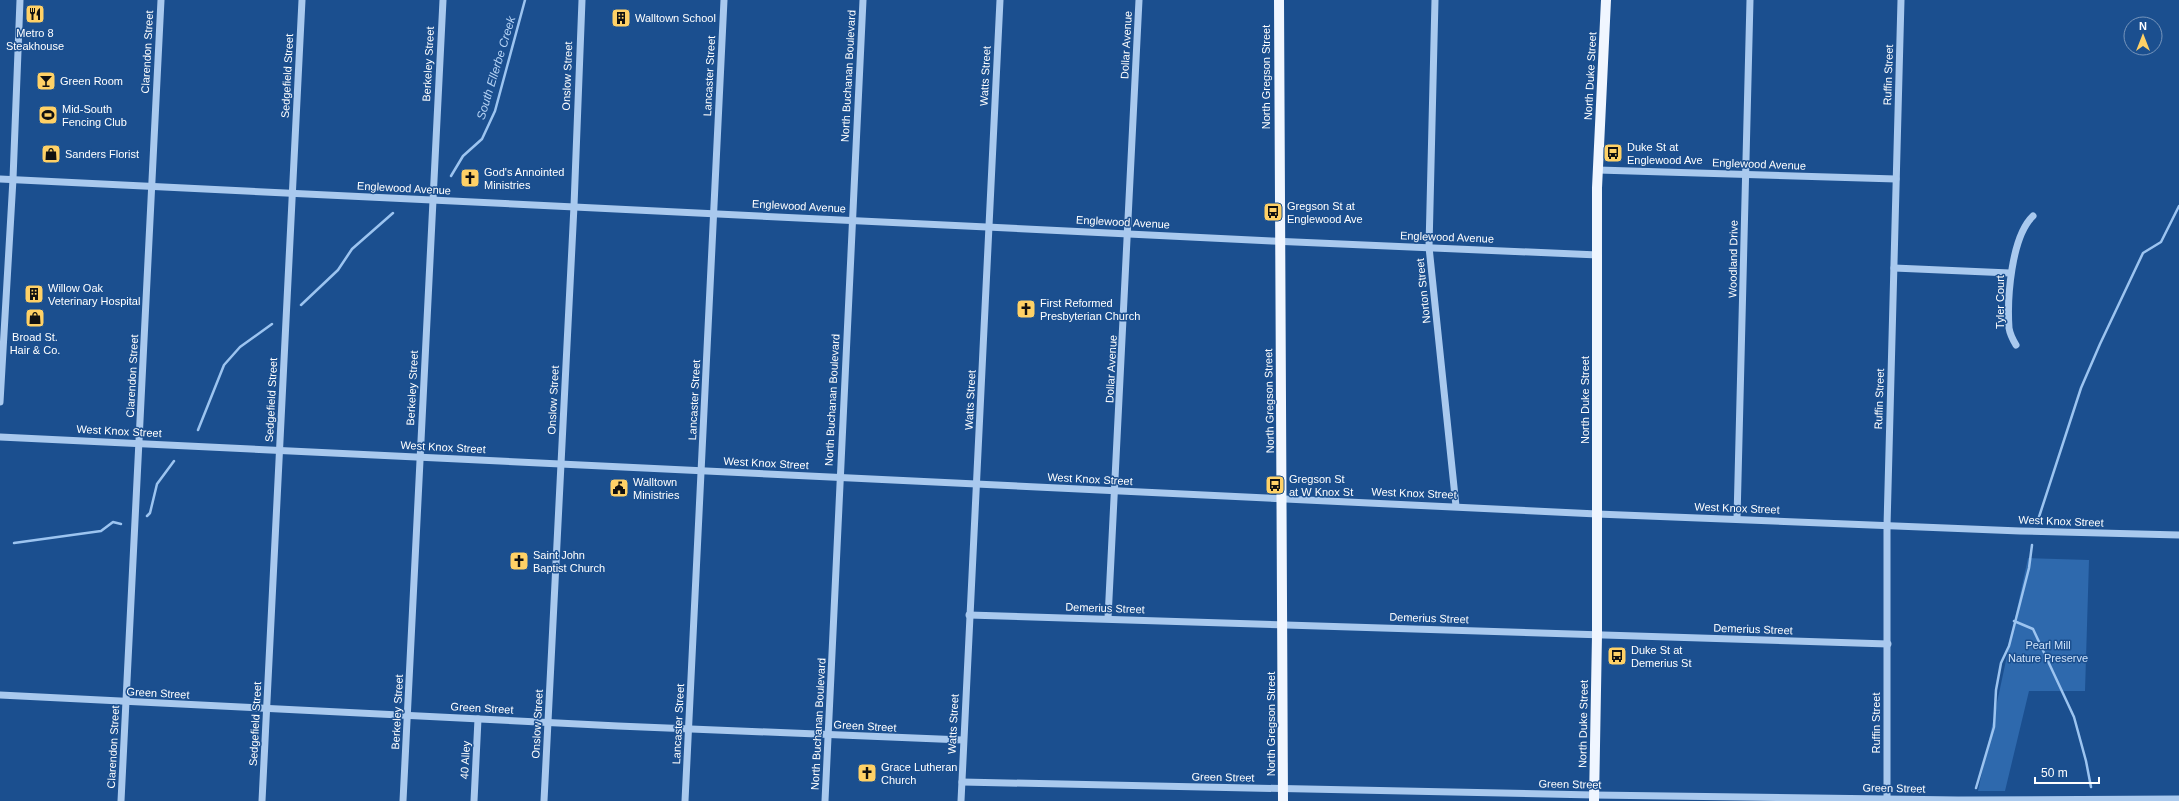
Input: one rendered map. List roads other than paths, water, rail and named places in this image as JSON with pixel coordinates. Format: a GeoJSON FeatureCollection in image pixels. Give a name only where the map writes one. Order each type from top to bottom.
{"type":"FeatureCollection","features":[{"type":"Feature","properties":{"kind":"main road","name":"North Gregson Street"},"geometry":{"type":"LineString","coordinates":[[1279,0],[1283,801]]}},
{"type":"Feature","properties":{"kind":"main road","name":"North Duke Street"},"geometry":{"type":"LineString","coordinates":[[1594,798],[1597,635],[1598,170],[1606,0]]}},
{"type":"Feature","properties":{"kind":"street"},"geometry":{"type":"LineString","coordinates":[[0,402],[13,179],[20,0]]}},
{"type":"Feature","properties":{"kind":"street","name":"Clarendon Street"},"geometry":{"type":"LineString","coordinates":[[121,801],[161,0]]}},
{"type":"Feature","properties":{"kind":"street","name":"Sedgefield Street"},"geometry":{"type":"LineString","coordinates":[[262,801],[302,0]]}},
{"type":"Feature","properties":{"kind":"street","name":"Berkeley Street"},"geometry":{"type":"LineString","coordinates":[[403,801],[443,0]]}},
{"type":"Feature","properties":{"kind":"street","name":"Onslow Street"},"geometry":{"type":"LineString","coordinates":[[544,801],[574,206],[582,0]]}},
{"type":"Feature","properties":{"kind":"street","name":"Lancaster Street"},"geometry":{"type":"LineString","coordinates":[[685,801],[724,0]]}},
{"type":"Feature","properties":{"kind":"street","name":"North Buchanan Boulevard"},"geometry":{"type":"LineString","coordinates":[[825,801],[863,0]]}},
{"type":"Feature","properties":{"kind":"street","name":"Watts Street"},"geometry":{"type":"LineString","coordinates":[[961,801],[1000,0]]}},
{"type":"Feature","properties":{"kind":"street","name":"Dollar Avenue"},"geometry":{"type":"LineString","coordinates":[[1108,618],[1139,0]]}},
{"type":"Feature","properties":{"kind":"street","name":"Norton Street"},"geometry":{"type":"LineString","coordinates":[[1435,0],[1429,247],[1456,506]]}},
{"type":"Feature","properties":{"kind":"street","name":"Woodland Drive"},"geometry":{"type":"LineString","coordinates":[[1737,519],[1750,0]]}},
{"type":"Feature","properties":{"kind":"street","name":"Ruffin Street"},"geometry":{"type":"LineString","coordinates":[[1887,799],[1888,644],[1886,526],[1900,0]]}},
{"type":"Feature","properties":{"kind":"street","name":"Englewood Avenue"},"geometry":{"type":"LineString","coordinates":[[1598,170],[1896,179]]}},
{"type":"Feature","properties":{"kind":"street","name":"Englewood Avenue"},"geometry":{"type":"LineString","coordinates":[[0,179],[714,212],[1128,234],[1598,255]]}},
{"type":"Feature","properties":{"kind":"street","name":"Tyler Court"},"geometry":{"type":"LineString","coordinates":[[2016,345],[2009,328],[2010,273],[2023,231],[2027,222],[2033,216]]}},
{"type":"Feature","properties":{"kind":"street"},"geometry":{"type":"LineString","coordinates":[[1894,268],[2010,273]]}},
{"type":"Feature","properties":{"kind":"street","name":"West Knox Street"},"geometry":{"type":"LineString","coordinates":[[0,437],[701,470],[1115,492],[1456,506],[1597,514],[1886,526],[2179,535]]}},
{"type":"Feature","properties":{"kind":"street","name":"Demerius Street"},"geometry":{"type":"LineString","coordinates":[[969,615],[1108,618],[1888,644]]}},
{"type":"Feature","properties":{"kind":"street","name":"Green Street"},"geometry":{"type":"LineString","coordinates":[[0,695],[408,716],[963,740]]}},
{"type":"Feature","properties":{"kind":"street","name":"40 Alley"},"geometry":{"type":"LineString","coordinates":[[474,801],[478,719]]}},
{"type":"Feature","properties":{"kind":"street","name":"Green Street"},"geometry":{"type":"LineString","coordinates":[[962,782],[1594,798],[2001,800],[2179,799]]}},
{"type":"Feature","properties":{"kind":"waterway","name":"South Ellerbe Creek"},"geometry":{"type":"LineString","coordinates":[[451,176],[463,156],[482,139],[495,111],[525,0]]}},
{"type":"Feature","properties":{"kind":"waterway"},"geometry":{"type":"LineString","coordinates":[[2038,520],[2081,388],[2100,344],[2143,253],[2161,242],[2179,206]]}},
{"type":"Feature","properties":{"kind":"waterway","name":"South Ellerbe Creek"},"geometry":{"type":"LineString","coordinates":[[301,305],[338,270],[352,249],[393,213]]}},
{"type":"Feature","properties":{"kind":"waterway","name":"South Ellerbe Creek"},"geometry":{"type":"LineString","coordinates":[[198,430],[224,365],[240,347],[272,324]]}},
{"type":"Feature","properties":{"kind":"waterway","name":"South Ellerbe Creek"},"geometry":{"type":"LineString","coordinates":[[147,516],[150,513],[157,484],[174,461]]}},
{"type":"Feature","properties":{"kind":"waterway","name":"South Ellerbe Creek"},"geometry":{"type":"LineString","coordinates":[[14,543],[101,531],[113,522],[121,524]]}},
{"type":"Feature","properties":{"kind":"waterway"},"geometry":{"type":"LineString","coordinates":[[1976,788],[1994,727],[1996,690],[2001,663],[2009,646],[2029,568],[2032,545]]}},
{"type":"Feature","properties":{"kind":"waterway"},"geometry":{"type":"LineString","coordinates":[[2014,621],[2033,629],[2074,717],[2086,761],[2091,787]]}},
{"type":"Feature","properties":{"kind":"place","name":"Metro 8 Steakhouse"},"geometry":{"type":"Point","coordinates":[35,14]}},
{"type":"Feature","properties":{"kind":"place","name":"Walltown School"},"geometry":{"type":"Point","coordinates":[621,18]}},
{"type":"Feature","properties":{"kind":"place","name":"Green Room"},"geometry":{"type":"Point","coordinates":[46,81]}},
{"type":"Feature","properties":{"kind":"place","name":"Mid-South Fencing Club"},"geometry":{"type":"Point","coordinates":[48,115]}},
{"type":"Feature","properties":{"kind":"place","name":"Duke St at Englewood Ave"},"geometry":{"type":"Point","coordinates":[1613,153]}},
{"type":"Feature","properties":{"kind":"place","name":"Sanders Florist"},"geometry":{"type":"Point","coordinates":[51,154]}},
{"type":"Feature","properties":{"kind":"place","name":"God's Annointed Ministries"},"geometry":{"type":"Point","coordinates":[470,178]}},
{"type":"Feature","properties":{"kind":"place","name":"Gregson St at Englewood Ave"},"geometry":{"type":"Point","coordinates":[1273,212]}},
{"type":"Feature","properties":{"kind":"place","name":"Willow Oak Veterinary Hospital"},"geometry":{"type":"Point","coordinates":[34,294]}},
{"type":"Feature","properties":{"kind":"place","name":"First Reformed Presbyterian Church"},"geometry":{"type":"Point","coordinates":[1026,309]}},
{"type":"Feature","properties":{"kind":"place","name":"Broad St. Hair & Co."},"geometry":{"type":"Point","coordinates":[35,318]}},
{"type":"Feature","properties":{"kind":"place","name":"Gregson St at W Knox St"},"geometry":{"type":"Point","coordinates":[1275,485]}},
{"type":"Feature","properties":{"kind":"place","name":"Walltown Ministries"},"geometry":{"type":"Point","coordinates":[619,488]}},
{"type":"Feature","properties":{"kind":"place","name":"Saint John Baptist Church"},"geometry":{"type":"Point","coordinates":[519,561]}},
{"type":"Feature","properties":{"kind":"place","name":"Duke St at Demerius St"},"geometry":{"type":"Point","coordinates":[1617,656]}},
{"type":"Feature","properties":{"kind":"place","name":"Grace Lutheran Church"},"geometry":{"type":"Point","coordinates":[867,773]}},
{"type":"Feature","properties":{"kind":"park label","name":"Pearl Mill Nature Preserve"},"geometry":{"type":"Point","coordinates":[2048,651]}}]}
